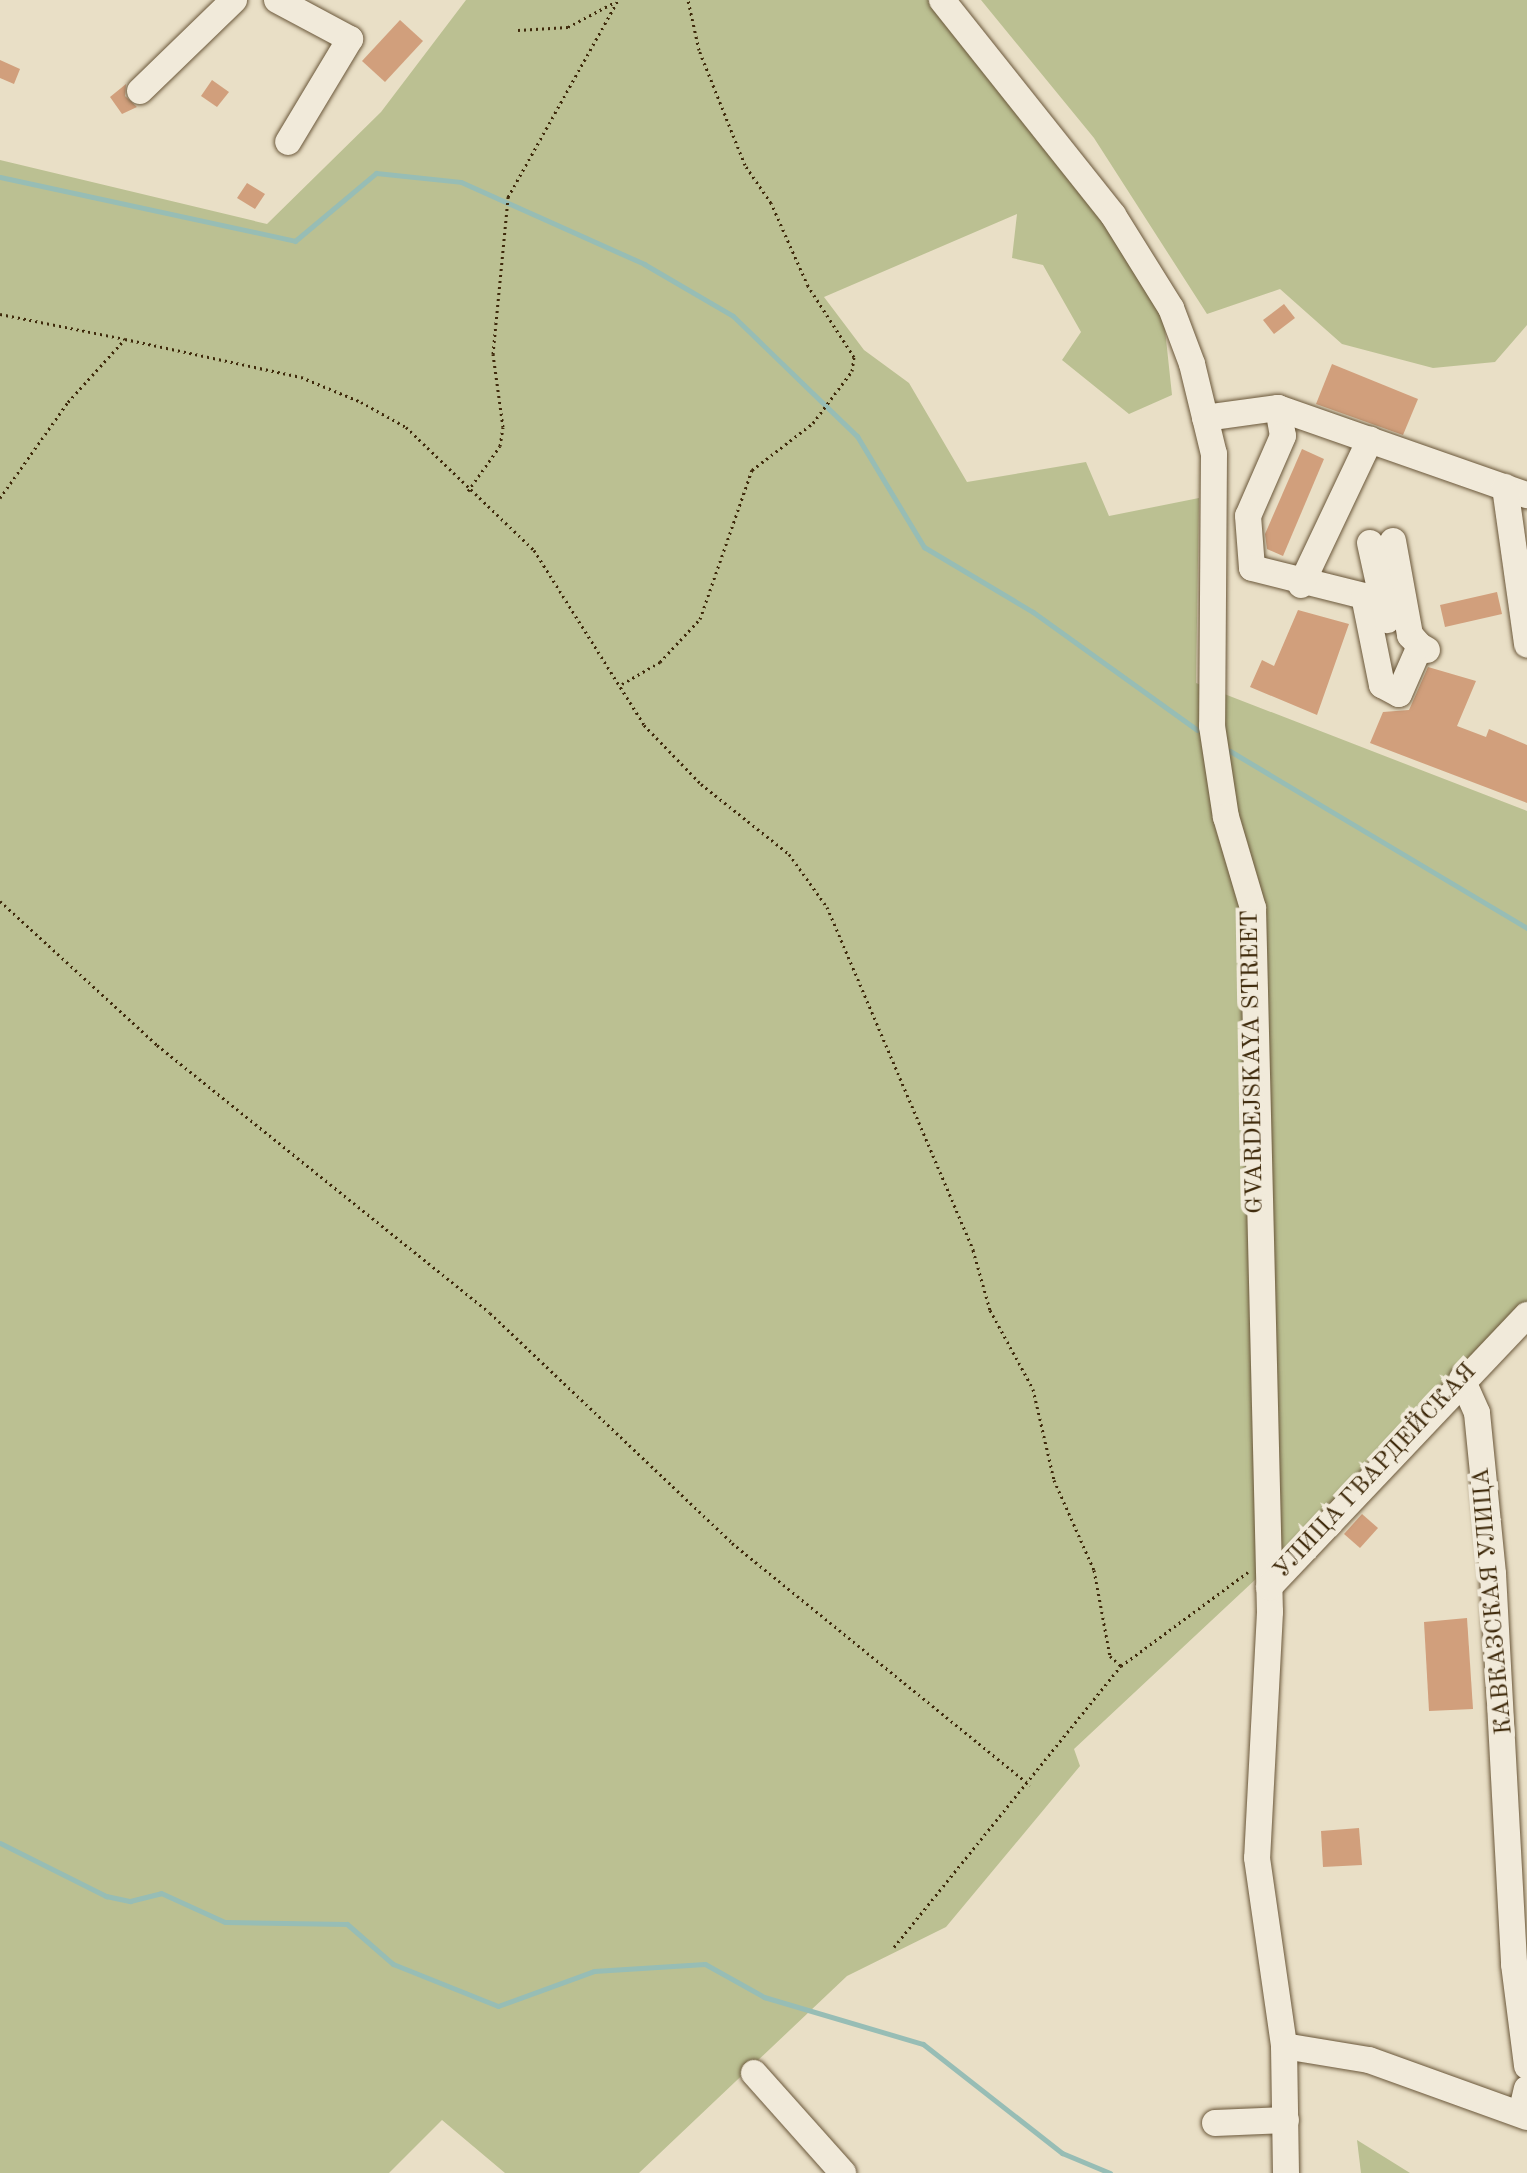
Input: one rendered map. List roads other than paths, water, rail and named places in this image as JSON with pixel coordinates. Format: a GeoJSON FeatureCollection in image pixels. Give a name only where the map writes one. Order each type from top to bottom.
{"type":"FeatureCollection","features":[{"type":"Feature","properties":{"kind":"street"},"geometry":{"type":"LineString","coordinates":[[140,91],[234,0]]}},
{"type":"Feature","properties":{"kind":"street"},"geometry":{"type":"LineString","coordinates":[[277,0],[350,39],[288,142]]}},
{"type":"Feature","properties":{"kind":"street","name":"GVARDEJSKAYA STREET"},"geometry":{"type":"LineString","coordinates":[[942,0],[1113,215],[1171,308],[1214,454],[1217,595],[1212,726],[1226,817],[1253,908],[1269,1587]]}},
{"type":"Feature","properties":{"kind":"street"},"geometry":{"type":"LineString","coordinates":[[1278,408],[1283,436],[1248,516],[1252,568],[1301,585],[1383,595]]}},
{"type":"Feature","properties":{"kind":"street"},"geometry":{"type":"LineString","coordinates":[[1205,418],[1278,408],[1516,491],[1527,644]]}},
{"type":"Feature","properties":{"kind":"street"},"geometry":{"type":"LineString","coordinates":[[1301,585],[1370,440]]}},
{"type":"Feature","properties":{"kind":"street"},"geometry":{"type":"LineString","coordinates":[[1382,542],[1383,595],[1409,640],[1383,595]]}},
{"type":"Feature","properties":{"kind":"street","name":"УЛИЦА ГВАРДЕЙСКАЯ"},"geometry":{"type":"LineString","coordinates":[[1286,2173],[1284,2046],[1257,1858],[1269,1587],[1462,1379],[1527,1315]]}},
{"type":"Feature","properties":{"kind":"street","name":"КАВКАЗСКАЯ УЛИЦА"},"geometry":{"type":"LineString","coordinates":[[1462,1379],[1477,1413],[1516,1742],[1514,1964],[1527,2066]]}},
{"type":"Feature","properties":{"kind":"street"},"geometry":{"type":"LineString","coordinates":[[1284,2046],[1369,2060],[1525,2107]]}},
{"type":"Feature","properties":{"kind":"street"},"geometry":{"type":"LineString","coordinates":[[754,2073],[843,2173]]}},
{"type":"Feature","properties":{"kind":"street"},"geometry":{"type":"LineString","coordinates":[[1215,2123],[1286,2120]]}},
{"type":"Feature","properties":{"kind":"waterway"},"geometry":{"type":"LineString","coordinates":[[0,177],[295,241],[376,173],[461,182],[644,264],[733,316],[857,436],[924,547],[1033,612],[1197,730]]}},
{"type":"Feature","properties":{"kind":"waterway"},"geometry":{"type":"LineString","coordinates":[[1230,751],[1527,928]]}},
{"type":"Feature","properties":{"kind":"waterway"},"geometry":{"type":"LineString","coordinates":[[0,1843],[106,1896],[130,1901],[161,1893],[225,1922],[347,1924],[393,1964],[498,2006],[594,1971],[705,1964],[764,1997],[923,2044],[1062,2153],[1110,2173]]}}]}
